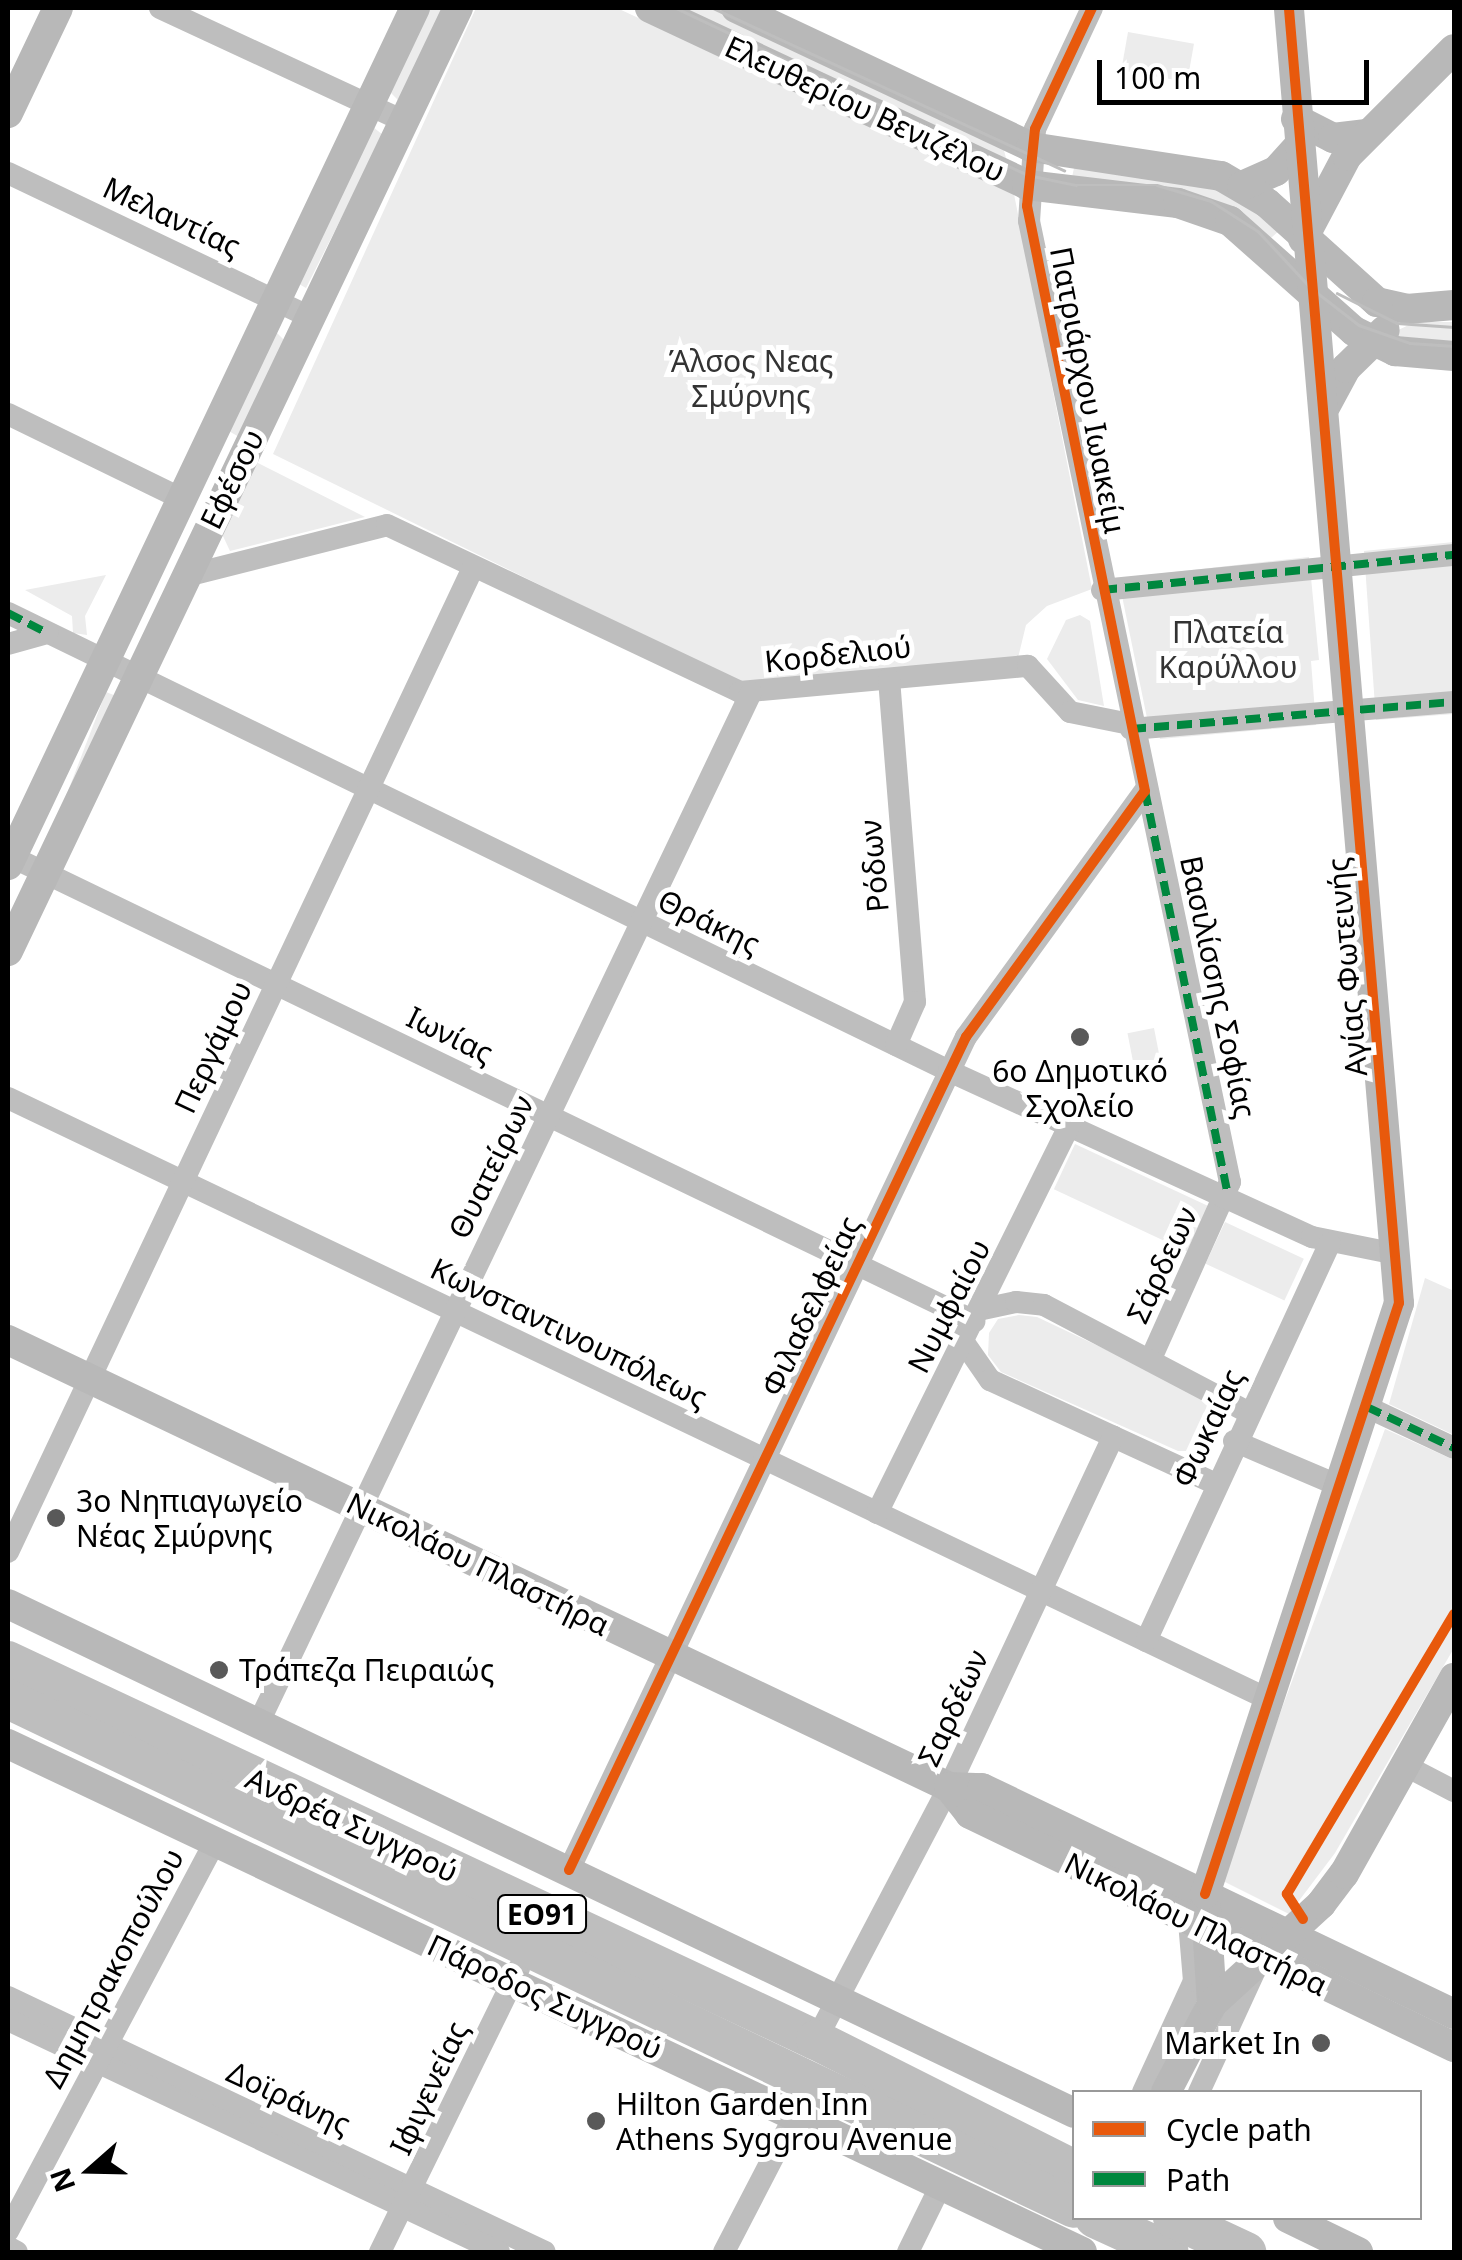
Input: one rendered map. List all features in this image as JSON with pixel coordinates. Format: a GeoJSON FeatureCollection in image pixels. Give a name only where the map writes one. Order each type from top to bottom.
{"type":"FeatureCollection","features":[{"type":"Feature","properties":{"kind":"highway","name":"Ανδρέα Συγγρού"},"geometry":{"type":"LineString","coordinates":[[8,1661],[816,2040],[1072,2169]]}},
{"type":"Feature","properties":{"kind":"highway","name":"Ανδρέα Συγγρού"},"geometry":{"type":"LineString","coordinates":[[8,1699],[521,1965],[1077,2235],[1168,2252]]}},
{"type":"Feature","properties":{"kind":"highway"},"geometry":{"type":"LineString","coordinates":[[1177,2220],[1246,2252]]}},
{"type":"Feature","properties":{"kind":"street"},"geometry":{"type":"LineString","coordinates":[[8,113],[58,8]]}},
{"type":"Feature","properties":{"kind":"street"},"geometry":{"type":"LineString","coordinates":[[160,8],[403,121]]}},
{"type":"Feature","properties":{"kind":"street","name":"Εφέσου"},"geometry":{"type":"LineString","coordinates":[[9,859],[415,8]]}},
{"type":"Feature","properties":{"kind":"street","name":"Εφέσου"},"geometry":{"type":"LineString","coordinates":[[8,952],[458,8]]}},
{"type":"Feature","properties":{"kind":"street","name":"Ελευθερίου Βενιζέλου"},"geometry":{"type":"LineString","coordinates":[[650,8],[1027,185],[1178,203],[1230,221],[1312,298],[1371,340],[1409,354],[1454,356]]}},
{"type":"Feature","properties":{"kind":"street","name":"Ελευθερίου Βενιζέλου"},"geometry":{"type":"LineString","coordinates":[[740,8],[1031,147],[1188,167],[1242,186],[1386,305],[1454,308]]}},
{"type":"Feature","properties":{"kind":"street","name":"Πατριάρχου Ιωακείμ"},"geometry":{"type":"LineString","coordinates":[[1092,8],[1031,147],[1027,185],[1040,286],[1145,791]]}},
{"type":"Feature","properties":{"kind":"street","name":"Αγίας Φωτεινής"},"geometry":{"type":"LineString","coordinates":[[1144,2090],[1194,1981],[1205,1894],[1337,1485],[1398,1313],[1326,405],[1304,238],[1289,8]]}},
{"type":"Feature","properties":{"kind":"street"},"geometry":{"type":"LineString","coordinates":[[1261,248],[1304,238],[1342,164],[1367,134],[1454,49]]}},
{"type":"Feature","properties":{"kind":"street"},"geometry":{"type":"LineString","coordinates":[[1242,186],[1276,171],[1296,134],[1333,138],[1367,134]]}},
{"type":"Feature","properties":{"kind":"street","name":"Μελαντίας"},"geometry":{"type":"LineString","coordinates":[[8,173],[310,316]]}},
{"type":"Feature","properties":{"kind":"street"},"geometry":{"type":"LineString","coordinates":[[1326,405],[1371,340],[1406,318],[1454,308]]}},
{"type":"Feature","properties":{"kind":"street"},"geometry":{"type":"LineString","coordinates":[[8,414],[182,499]]}},
{"type":"Feature","properties":{"kind":"street","name":"Κορδελιού"},"geometry":{"type":"LineString","coordinates":[[186,576],[386,525],[750,694],[1028,666],[1078,716],[1130,727]]}},
{"type":"Feature","properties":{"kind":"street"},"geometry":{"type":"LineString","coordinates":[[1102,590],[1454,555]]}},
{"type":"Feature","properties":{"kind":"street","name":"Περγάμου"},"geometry":{"type":"LineString","coordinates":[[8,1552],[473,568]]}},
{"type":"Feature","properties":{"kind":"street","name":"Θράκης"},"geometry":{"type":"LineString","coordinates":[[8,614],[367,792],[949,1071],[1330,1243],[1396,1254]]}},
{"type":"Feature","properties":{"kind":"street"},"geometry":{"type":"LineString","coordinates":[[8,644],[48,633]]}},
{"type":"Feature","properties":{"kind":"street","name":"Ρόδων"},"geometry":{"type":"LineString","coordinates":[[889,679],[915,1002],[896,1045]]}},
{"type":"Feature","properties":{"kind":"street","name":"Θυατείρων"},"geometry":{"type":"LineString","coordinates":[[259,1722],[750,694]]}},
{"type":"Feature","properties":{"kind":"street"},"geometry":{"type":"LineString","coordinates":[[1130,727],[1454,702]]}},
{"type":"Feature","properties":{"kind":"street","name":"Φιλαδελφείας"},"geometry":{"type":"LineString","coordinates":[[569,1870],[674,1657],[949,1071],[1021,954],[1145,791]]}},
{"type":"Feature","properties":{"kind":"street","name":"Βασιλίσσης Σοφίας"},"geometry":{"type":"LineString","coordinates":[[1145,791],[1228,1196]]}},
{"type":"Feature","properties":{"kind":"street","name":"Ιωνίας"},"geometry":{"type":"LineString","coordinates":[[9,859],[858,1265],[979,1316]]}},
{"type":"Feature","properties":{"kind":"street","name":"Κωνσταντινουπόλεως"},"geometry":{"type":"LineString","coordinates":[[8,1098],[1268,1699]]}},
{"type":"Feature","properties":{"kind":"street","name":"Νυμφαίου"},"geometry":{"type":"LineString","coordinates":[[877,1512],[979,1316],[1070,1125]]}},
{"type":"Feature","properties":{"kind":"street","name":"Σάρδεων"},"geometry":{"type":"LineString","coordinates":[[1151,1358],[1228,1196]]}},
{"type":"Feature","properties":{"kind":"street","name":"Φωκαίας"},"geometry":{"type":"LineString","coordinates":[[1146,1641],[1214,1483],[1330,1243]]}},
{"type":"Feature","properties":{"kind":"street"},"geometry":{"type":"LineString","coordinates":[[979,1316],[1016,1302],[1044,1306],[1151,1358],[1248,1412]]}},
{"type":"Feature","properties":{"kind":"street","name":"Νικολάου Πλαστήρα"},"geometry":{"type":"LineString","coordinates":[[8,1340],[949,1787],[982,1788],[1454,2014]]}},
{"type":"Feature","properties":{"kind":"street"},"geometry":{"type":"LineString","coordinates":[[964,1344],[990,1380],[1214,1483]]}},
{"type":"Feature","properties":{"kind":"street"},"geometry":{"type":"LineString","coordinates":[[1367,1408],[1454,1448]]}},
{"type":"Feature","properties":{"kind":"street","name":"Σαρδέων"},"geometry":{"type":"LineString","coordinates":[[837,1999],[949,1787],[1113,1437]]}},
{"type":"Feature","properties":{"kind":"street"},"geometry":{"type":"LineString","coordinates":[[1234,1441],[1337,1485]]}},
{"type":"Feature","properties":{"kind":"street"},"geometry":{"type":"LineString","coordinates":[[8,1604],[1072,2112]]}},
{"type":"Feature","properties":{"kind":"street"},"geometry":{"type":"LineString","coordinates":[[1167,2090],[1212,2004],[1285,1932],[1321,1904],[1406,1766],[1454,1678]]}},
{"type":"Feature","properties":{"kind":"street","name":"Πάροδος Συγγρού"},"geometry":{"type":"LineString","coordinates":[[8,1744],[215,1840],[521,1965],[795,2115],[940,2185],[1077,2235]]}},
{"type":"Feature","properties":{"kind":"street"},"geometry":{"type":"LineString","coordinates":[[1406,1766],[1454,1792]]}},
{"type":"Feature","properties":{"kind":"street","name":"Νικολάου Πλαστήρα"},"geometry":{"type":"LineString","coordinates":[[949,1787],[970,1814],[1454,2048]]}},
{"type":"Feature","properties":{"kind":"street","name":"Δημητρακοπούλου"},"geometry":{"type":"LineString","coordinates":[[8,2230],[215,1840]]}},
{"type":"Feature","properties":{"kind":"street"},"geometry":{"type":"LineString","coordinates":[[1321,1904],[1337,1957]]}},
{"type":"Feature","properties":{"kind":"street","name":"Αγίας Φωτεινής"},"geometry":{"type":"LineString","coordinates":[[1198,1926],[1212,2004]]}},
{"type":"Feature","properties":{"kind":"street"},"geometry":{"type":"LineString","coordinates":[[1200,2090],[1262,1955]]}},
{"type":"Feature","properties":{"kind":"street","name":"Ιφιγενείας"},"geometry":{"type":"LineString","coordinates":[[380,2252],[410,2199],[521,1965]]}},
{"type":"Feature","properties":{"kind":"street","name":"Δοϊράνης"},"geometry":{"type":"LineString","coordinates":[[8,1997],[102,2054]]}},
{"type":"Feature","properties":{"kind":"street"},"geometry":{"type":"LineString","coordinates":[[816,2040],[837,1999]]}},
{"type":"Feature","properties":{"kind":"street","name":"Δοϊράνης"},"geometry":{"type":"LineString","coordinates":[[8,2020],[102,2054],[410,2199],[544,2252]]}},
{"type":"Feature","properties":{"kind":"street"},"geometry":{"type":"LineString","coordinates":[[724,2252],[795,2115]]}},
{"type":"Feature","properties":{"kind":"street"},"geometry":{"type":"LineString","coordinates":[[908,2252],[940,2185]]}},
{"type":"Feature","properties":{"kind":"street","name":"Δοϊράνης"},"geometry":{"type":"LineString","coordinates":[[410,2199],[499,2252]]}},
{"type":"Feature","properties":{"kind":"street"},"geometry":{"type":"LineString","coordinates":[[1292,2220],[1358,2252]]}},
{"type":"Feature","properties":{"kind":"street"},"geometry":{"type":"LineString","coordinates":[[8,2247],[18,2252]]}},
{"type":"Feature","properties":{"kind":"green space"},"geometry":{"type":"Polygon","coordinates":[[[428,8],[445,8],[398,100],[389,91],[428,8]]]}},
{"type":"Feature","properties":{"kind":"green space","name":"Άλσος Νεας Σμύρνης"},"geometry":{"type":"Polygon","coordinates":[[[476,8],[617,8],[1014,194],[1092,589],[1047,606],[1026,625],[1018,658],[738,682],[273,454],[476,8]]]}},
{"type":"Feature","properties":{"kind":"green space"},"geometry":{"type":"Polygon","coordinates":[[[660,8],[721,8],[1002,143],[1010,173],[660,8]]]}},
{"type":"Feature","properties":{"kind":"green space"},"geometry":{"type":"Polygon","coordinates":[[[1128,32],[1194,44],[1187,82],[1121,70],[1128,32]]]}},
{"type":"Feature","properties":{"kind":"green space"},"geometry":{"type":"Polygon","coordinates":[[[373,127],[383,135],[306,288],[299,284],[373,127]]]}},
{"type":"Feature","properties":{"kind":"green space"},"geometry":{"type":"Polygon","coordinates":[[[1074,168],[1140,169],[1232,193],[1280,230],[1264,244],[1241,225],[1069,191],[1074,168]]]}},
{"type":"Feature","properties":{"kind":"green space"},"geometry":{"type":"Polygon","coordinates":[[[1415,322],[1454,322],[1454,350],[1414,349],[1392,333],[1415,322]]]}},
{"type":"Feature","properties":{"kind":"green space"},"geometry":{"type":"Polygon","coordinates":[[[274,330],[286,342],[241,438],[225,429],[274,330]]]}},
{"type":"Feature","properties":{"kind":"green space"},"geometry":{"type":"Polygon","coordinates":[[[252,460],[365,517],[230,551],[222,534],[252,460]]]}},
{"type":"Feature","properties":{"kind":"green space","name":"Πλατεία Καρύλλου"},"geometry":{"type":"Polygon","coordinates":[[[1454,542],[1454,714],[1376,720],[1364,551],[1454,542]]]}},
{"type":"Feature","properties":{"kind":"green space","name":"Πλατεία Καρύλλου"},"geometry":{"type":"Polygon","coordinates":[[[1309,557],[1319,660],[1311,661],[1316,725],[1160,739],[1155,718],[1147,718],[1122,596],[1129,577],[1309,557]]]}},
{"type":"Feature","properties":{"kind":"green space"},"geometry":{"type":"Polygon","coordinates":[[[106,575],[85,616],[87,635],[73,633],[72,616],[25,590],[106,575]]]}},
{"type":"Feature","properties":{"kind":"green space"},"geometry":{"type":"Polygon","coordinates":[[[1080,615],[1090,621],[1104,706],[1078,700],[1047,659],[1066,620],[1080,615]]]}},
{"type":"Feature","properties":{"kind":"green space"},"geometry":{"type":"Polygon","coordinates":[[[106,692],[114,695],[56,846],[48,843],[106,692]]]}},
{"type":"Feature","properties":{"kind":"green space"},"geometry":{"type":"Polygon","coordinates":[[[1154,1028],[1163,1076],[1137,1081],[1127,1033],[1154,1028]]]}},
{"type":"Feature","properties":{"kind":"green space"},"geometry":{"type":"Polygon","coordinates":[[[1075,1144],[1208,1206],[1187,1251],[1054,1189],[1075,1144]]]}},
{"type":"Feature","properties":{"kind":"green space"},"geometry":{"type":"Polygon","coordinates":[[[1225,1222],[1304,1259],[1284,1300],[1206,1264],[1225,1222]]]}},
{"type":"Feature","properties":{"kind":"green space"},"geometry":{"type":"Polygon","coordinates":[[[1425,1278],[1454,1291],[1454,1435],[1389,1404],[1425,1278]]]}},
{"type":"Feature","properties":{"kind":"green space"},"geometry":{"type":"Polygon","coordinates":[[[1037,1317],[1202,1395],[1212,1410],[1208,1440],[1196,1451],[1178,1451],[1001,1372],[988,1355],[989,1333],[998,1319],[1037,1317]]]}},
{"type":"Feature","properties":{"kind":"green space"},"geometry":{"type":"Polygon","coordinates":[[[1385,1429],[1454,1460],[1454,1648],[1335,1853],[1289,1914],[1219,1879],[1385,1429]]]}},
{"type":"Feature","properties":{"kind":"tram line"},"geometry":{"type":"LineString","coordinates":[[676,8],[1028,175],[1076,185],[1157,185],[1211,201],[1258,231],[1310,287],[1359,325],[1410,343],[1454,346]]}},
{"type":"Feature","properties":{"kind":"tram line"},"geometry":{"type":"LineString","coordinates":[[713,8],[1064,170]]}},
{"type":"Feature","properties":{"kind":"tram line"},"geometry":{"type":"LineString","coordinates":[[1337,293],[1397,323],[1454,327]]}},
{"type":"Feature","properties":{"kind":"marked path"},"geometry":{"type":"LineString","coordinates":[[1102,590],[1454,555]]}},
{"type":"Feature","properties":{"kind":"marked path"},"geometry":{"type":"LineString","coordinates":[[8,613],[47,633]]}},
{"type":"Feature","properties":{"kind":"marked path"},"geometry":{"type":"LineString","coordinates":[[1131,729],[1454,702]]}},
{"type":"Feature","properties":{"kind":"marked path"},"geometry":{"type":"LineString","coordinates":[[1145,791],[1228,1196]]}},
{"type":"Feature","properties":{"kind":"marked path"},"geometry":{"type":"LineString","coordinates":[[1367,1407],[1454,1448]]}},
{"type":"Feature","properties":{"kind":"cycle path"},"geometry":{"type":"LineString","coordinates":[[569,1870],[966,1037],[1145,791],[1027,206],[1035,129],[1092,8]]}},
{"type":"Feature","properties":{"kind":"cycle path"},"geometry":{"type":"LineString","coordinates":[[1205,1894],[1399,1303],[1289,8]]}},
{"type":"Feature","properties":{"kind":"cycle path"},"geometry":{"type":"LineString","coordinates":[[1303,1919],[1287,1894],[1454,1614]]}},
{"type":"Feature","properties":{"kind":"place","name":"6ο Δημοτικό Σχολείο"},"geometry":{"type":"Point","coordinates":[1080,1037]}},
{"type":"Feature","properties":{"kind":"place","name":"3ο Νηπιαγωγείο Νέας Σμύρνης"},"geometry":{"type":"Point","coordinates":[56,1518]}},
{"type":"Feature","properties":{"kind":"place","name":"Τράπεζα Πειραιώς"},"geometry":{"type":"Point","coordinates":[219,1670]}},
{"type":"Feature","properties":{"kind":"place","name":"Market In"},"geometry":{"type":"Point","coordinates":[1321,2043]}},
{"type":"Feature","properties":{"kind":"place","name":"Hilton Garden Inn Athens Syggrou Avenue"},"geometry":{"type":"Point","coordinates":[596,2121]}}]}
